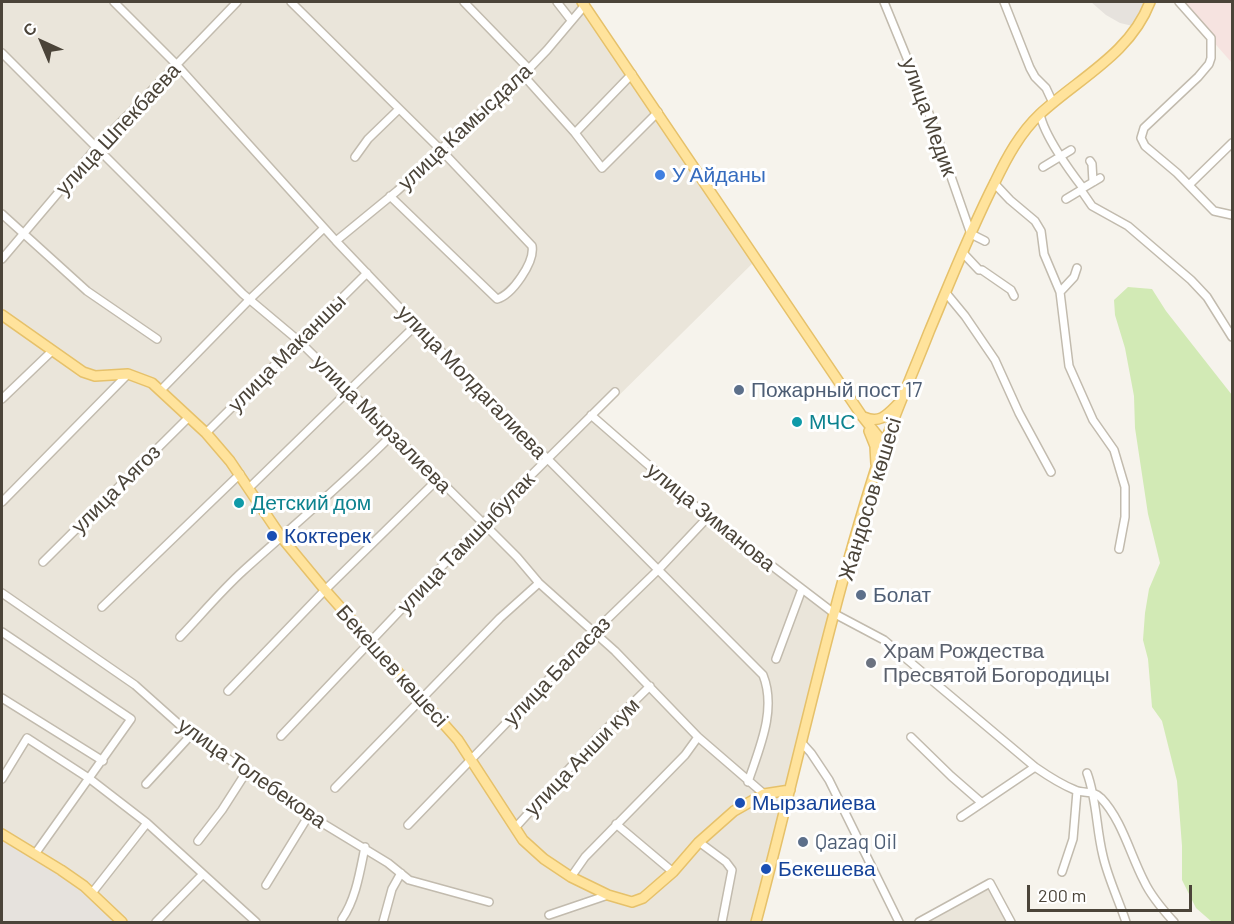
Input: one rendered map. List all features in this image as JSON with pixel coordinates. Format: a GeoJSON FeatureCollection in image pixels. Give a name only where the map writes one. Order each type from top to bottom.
{"type":"FeatureCollection","features":[{"type":"Feature","properties":{"kind":"main road","name":"Жандосов көшесі"},"geometry":{"type":"LineString","coordinates":[[756,922],[834,614],[876,469],[900,402],[971,234],[994,183],[1021,136],[1040,114],[1120,49],[1137,27],[1150,2]]}},
{"type":"Feature","properties":{"kind":"main road"},"geometry":{"type":"LineString","coordinates":[[583,3],[862,416],[885,445]]}},
{"type":"Feature","properties":{"kind":"main road","name":"Бекешев көшесі"},"geometry":{"type":"LineString","coordinates":[[2,315],[83,372],[95,376],[128,374],[152,383],[206,433],[240,474],[282,538],[370,643],[458,740],[523,840],[544,859],[571,877],[608,895],[632,902],[643,898],[673,872],[699,842],[734,811],[764,794],[790,790]]}},
{"type":"Feature","properties":{"kind":"main road"},"geometry":{"type":"LineString","coordinates":[[862,416],[872,420],[884,418],[900,402]]}},
{"type":"Feature","properties":{"kind":"main road"},"geometry":{"type":"LineString","coordinates":[[862,416],[875,446],[876,469]]}},
{"type":"Feature","properties":{"kind":"main road"},"geometry":{"type":"LineString","coordinates":[[2,834],[92,893],[122,922]]}},
{"type":"Feature","properties":{"kind":"street","name":"улица Молдагалиева"},"geometry":{"type":"LineString","coordinates":[[114,2],[176,64],[324,228],[416,325],[763,675],[768,700],[766,722],[748,782]]}},
{"type":"Feature","properties":{"kind":"street","name":"улица Шпекбаева"},"geometry":{"type":"LineString","coordinates":[[2,259],[97,147],[237,2]]}},
{"type":"Feature","properties":{"kind":"street"},"geometry":{"type":"LineString","coordinates":[[291,2],[441,150],[533,249],[524,273],[505,295],[498,299],[390,196]]}},
{"type":"Feature","properties":{"kind":"street"},"geometry":{"type":"LineString","coordinates":[[465,2],[529,69]]}},
{"type":"Feature","properties":{"kind":"street"},"geometry":{"type":"LineString","coordinates":[[557,2],[571,20]]}},
{"type":"Feature","properties":{"kind":"street","name":"улица Медик"},"geometry":{"type":"LineString","coordinates":[[884,2],[928,110],[971,234]]}},
{"type":"Feature","properties":{"kind":"street"},"geometry":{"type":"LineString","coordinates":[[1004,2],[1030,68],[1046,88],[1053,103]]}},
{"type":"Feature","properties":{"kind":"street"},"geometry":{"type":"LineString","coordinates":[[1179,2],[1210,38],[1211,58],[1198,77],[1144,128],[1141,138],[1145,146],[1189,185],[1216,213],[1233,215]]}},
{"type":"Feature","properties":{"kind":"street","name":"улица Камысдала"},"geometry":{"type":"LineString","coordinates":[[336,241],[390,196],[523,75],[583,3]]}},
{"type":"Feature","properties":{"kind":"street","name":"улица Мырзалиева"},"geometry":{"type":"LineString","coordinates":[[2,53],[250,299],[298,341],[438,478],[517,557],[538,584],[594,632],[698,737],[764,794]]}},
{"type":"Feature","properties":{"kind":"street"},"geometry":{"type":"LineString","coordinates":[[575,133],[632,74]]}},
{"type":"Feature","properties":{"kind":"street"},"geometry":{"type":"LineString","coordinates":[[523,75],[575,133],[602,168],[658,112]]}},
{"type":"Feature","properties":{"kind":"street"},"geometry":{"type":"LineString","coordinates":[[355,157],[368,139],[399,109]]}},
{"type":"Feature","properties":{"kind":"street"},"geometry":{"type":"LineString","coordinates":[[1040,114],[1042,125],[1092,206],[1128,226],[1191,280],[1207,297],[1233,337]]}},
{"type":"Feature","properties":{"kind":"street"},"geometry":{"type":"LineString","coordinates":[[1189,185],[1233,143]]}},
{"type":"Feature","properties":{"kind":"street"},"geometry":{"type":"LineString","coordinates":[[1042,167],[1071,150]]}},
{"type":"Feature","properties":{"kind":"street"},"geometry":{"type":"LineString","coordinates":[[1066,199],[1097,180],[1089,161]]}},
{"type":"Feature","properties":{"kind":"street"},"geometry":{"type":"LineString","coordinates":[[994,183],[1041,231],[1044,255],[1060,292],[1069,366],[1093,420],[1114,450],[1125,487],[1125,517],[1119,549]]}},
{"type":"Feature","properties":{"kind":"street"},"geometry":{"type":"LineString","coordinates":[[2,214],[87,291],[157,339]]}},
{"type":"Feature","properties":{"kind":"street"},"geometry":{"type":"LineString","coordinates":[[161,390],[250,299],[324,228]]}},
{"type":"Feature","properties":{"kind":"street"},"geometry":{"type":"LineString","coordinates":[[971,234],[985,242]]}},
{"type":"Feature","properties":{"kind":"street"},"geometry":{"type":"LineString","coordinates":[[963,253],[979,270],[1011,290],[1014,296]]}},
{"type":"Feature","properties":{"kind":"street"},"geometry":{"type":"LineString","coordinates":[[1060,292],[1074,277],[1077,268]]}},
{"type":"Feature","properties":{"kind":"street","name":"улица Маканшы"},"geometry":{"type":"LineString","coordinates":[[206,433],[367,273]]}},
{"type":"Feature","properties":{"kind":"street"},"geometry":{"type":"LineString","coordinates":[[946,293],[995,360],[1019,413],[1051,472]]}},
{"type":"Feature","properties":{"kind":"street"},"geometry":{"type":"LineString","coordinates":[[249,488],[416,325]]}},
{"type":"Feature","properties":{"kind":"street"},"geometry":{"type":"LineString","coordinates":[[2,399],[52,351]]}},
{"type":"Feature","properties":{"kind":"street"},"geometry":{"type":"LineString","coordinates":[[2,502],[128,374]]}},
{"type":"Feature","properties":{"kind":"street","name":"улица Тамшыбулак"},"geometry":{"type":"LineString","coordinates":[[281,736],[483,523],[615,392]]}},
{"type":"Feature","properties":{"kind":"street","name":"улица Зиманова"},"geometry":{"type":"LineString","coordinates":[[591,416],[708,518],[834,614],[884,640],[1035,767],[1052,779],[1077,791],[1094,793]]}},
{"type":"Feature","properties":{"kind":"street","name":"улица Аягоз"},"geometry":{"type":"LineString","coordinates":[[43,562],[189,417]]}},
{"type":"Feature","properties":{"kind":"street"},"geometry":{"type":"LineString","coordinates":[[180,637],[242,572],[282,538],[392,435]]}},
{"type":"Feature","properties":{"kind":"street"},"geometry":{"type":"LineString","coordinates":[[102,607],[240,474]]}},
{"type":"Feature","properties":{"kind":"street"},"geometry":{"type":"LineString","coordinates":[[228,691],[325,590],[438,478]]}},
{"type":"Feature","properties":{"kind":"street","name":"улица Баласаз"},"geometry":{"type":"LineString","coordinates":[[408,825],[594,632],[708,518]]}},
{"type":"Feature","properties":{"kind":"street"},"geometry":{"type":"LineString","coordinates":[[335,788],[500,618],[538,584]]}},
{"type":"Feature","properties":{"kind":"street"},"geometry":{"type":"LineString","coordinates":[[776,659],[802,589]]}},
{"type":"Feature","properties":{"kind":"street","name":"улица Толебекова"},"geometry":{"type":"LineString","coordinates":[[2,593],[135,685],[190,735],[309,814],[365,847],[409,880],[489,902]]}},
{"type":"Feature","properties":{"kind":"street"},"geometry":{"type":"LineString","coordinates":[[2,632],[131,719],[35,854]]}},
{"type":"Feature","properties":{"kind":"street","name":"улица Анши кум"},"geometry":{"type":"LineString","coordinates":[[515,828],[597,738],[650,686]]}},
{"type":"Feature","properties":{"kind":"street"},"geometry":{"type":"LineString","coordinates":[[2,698],[103,760]]}},
{"type":"Feature","properties":{"kind":"street"},"geometry":{"type":"LineString","coordinates":[[146,784],[190,735]]}},
{"type":"Feature","properties":{"kind":"street"},"geometry":{"type":"LineString","coordinates":[[571,877],[585,857],[685,755],[698,737]]}},
{"type":"Feature","properties":{"kind":"street"},"geometry":{"type":"LineString","coordinates":[[911,737],[982,803]]}},
{"type":"Feature","properties":{"kind":"street"},"geometry":{"type":"LineString","coordinates":[[2,779],[27,738],[90,779],[147,823],[254,922]]}},
{"type":"Feature","properties":{"kind":"street"},"geometry":{"type":"LineString","coordinates":[[802,743],[829,780],[899,922]]}},
{"type":"Feature","properties":{"kind":"street"},"geometry":{"type":"LineString","coordinates":[[962,818],[1035,767]]}},
{"type":"Feature","properties":{"kind":"street"},"geometry":{"type":"LineString","coordinates":[[198,841],[222,810],[247,771]]}},
{"type":"Feature","properties":{"kind":"street"},"geometry":{"type":"LineString","coordinates":[[1087,773],[1094,793],[1095,815],[1103,857],[1126,922]]}},
{"type":"Feature","properties":{"kind":"street"},"geometry":{"type":"LineString","coordinates":[[1062,872],[1073,839],[1077,791]]}},
{"type":"Feature","properties":{"kind":"street"},"geometry":{"type":"LineString","coordinates":[[1094,793],[1100,796],[1110,810],[1145,884],[1174,922]]}},
{"type":"Feature","properties":{"kind":"street"},"geometry":{"type":"LineString","coordinates":[[266,885],[309,814]]}},
{"type":"Feature","properties":{"kind":"street"},"geometry":{"type":"LineString","coordinates":[[92,893],[147,823]]}},
{"type":"Feature","properties":{"kind":"street"},"geometry":{"type":"LineString","coordinates":[[616,824],[673,872]]}},
{"type":"Feature","properties":{"kind":"street"},"geometry":{"type":"LineString","coordinates":[[699,842],[726,862],[732,870],[722,922]]}},
{"type":"Feature","properties":{"kind":"street"},"geometry":{"type":"LineString","coordinates":[[342,919],[348,911],[365,847]]}},
{"type":"Feature","properties":{"kind":"street"},"geometry":{"type":"LineString","coordinates":[[383,922],[392,889],[401,873]]}},
{"type":"Feature","properties":{"kind":"street"},"geometry":{"type":"LineString","coordinates":[[156,922],[203,874]]}},
{"type":"Feature","properties":{"kind":"street"},"geometry":{"type":"LineString","coordinates":[[919,922],[990,884],[1011,922]]}},
{"type":"Feature","properties":{"kind":"street"},"geometry":{"type":"LineString","coordinates":[[549,915],[608,895]]}},
{"type":"Feature","properties":{"kind":"shaded area"},"geometry":{"type":"Polygon","coordinates":[[[2,2],[586,2],[759,257],[598,416],[706,510],[832,609],[750,922],[128,922],[95,890],[51,858],[2,829],[2,2]]]}},
{"type":"Feature","properties":{"kind":"shaded area"},"geometry":{"type":"Polygon","coordinates":[[[1091,2],[1150,2],[1137,27],[1120,23],[1091,2]]]}},
{"type":"Feature","properties":{"kind":"shaded area"},"geometry":{"type":"Polygon","coordinates":[[[1179,2],[1232,2],[1232,63],[1203,30],[1179,2]]]}},
{"type":"Feature","properties":{"kind":"shaded area"},"geometry":{"type":"Polygon","coordinates":[[[2,838],[46,864],[90,897],[117,922],[2,922],[2,838]]]}},
{"type":"Feature","properties":{"kind":"shaded area"},"geometry":{"type":"Polygon","coordinates":[[[989,888],[1011,922],[924,922],[989,888]]]}},
{"type":"Feature","properties":{"kind":"green space"},"geometry":{"type":"Polygon","coordinates":[[[1128,287],[1152,289],[1166,311],[1232,395],[1232,922],[1212,922],[1196,908],[1182,880],[1177,781],[1162,721],[1152,707],[1148,659],[1143,640],[1149,589],[1160,563],[1148,514],[1135,428],[1134,396],[1125,348],[1115,315],[1114,300],[1128,287]]]}},
{"type":"Feature","properties":{"kind":"place","name":"У Айданы"},"geometry":{"type":"Point","coordinates":[660,175]}},
{"type":"Feature","properties":{"kind":"place","name":"Пожарный пост 17"},"geometry":{"type":"Point","coordinates":[739,390]}},
{"type":"Feature","properties":{"kind":"place","name":"МЧС"},"geometry":{"type":"Point","coordinates":[797,422]}},
{"type":"Feature","properties":{"kind":"place","name":"Детский дом"},"geometry":{"type":"Point","coordinates":[239,503]}},
{"type":"Feature","properties":{"kind":"place","name":"Коктерек"},"geometry":{"type":"Point","coordinates":[272,536]}},
{"type":"Feature","properties":{"kind":"place","name":"Болат"},"geometry":{"type":"Point","coordinates":[861,595]}},
{"type":"Feature","properties":{"kind":"place","name":"Храм Рождества Пресвятой Богородицы"},"geometry":{"type":"Point","coordinates":[871,663]}},
{"type":"Feature","properties":{"kind":"place","name":"Мырзалиева"},"geometry":{"type":"Point","coordinates":[740,803]}},
{"type":"Feature","properties":{"kind":"place","name":"Qazaq Oil"},"geometry":{"type":"Point","coordinates":[803,842]}},
{"type":"Feature","properties":{"kind":"place","name":"Бекешева"},"geometry":{"type":"Point","coordinates":[766,869]}}]}
